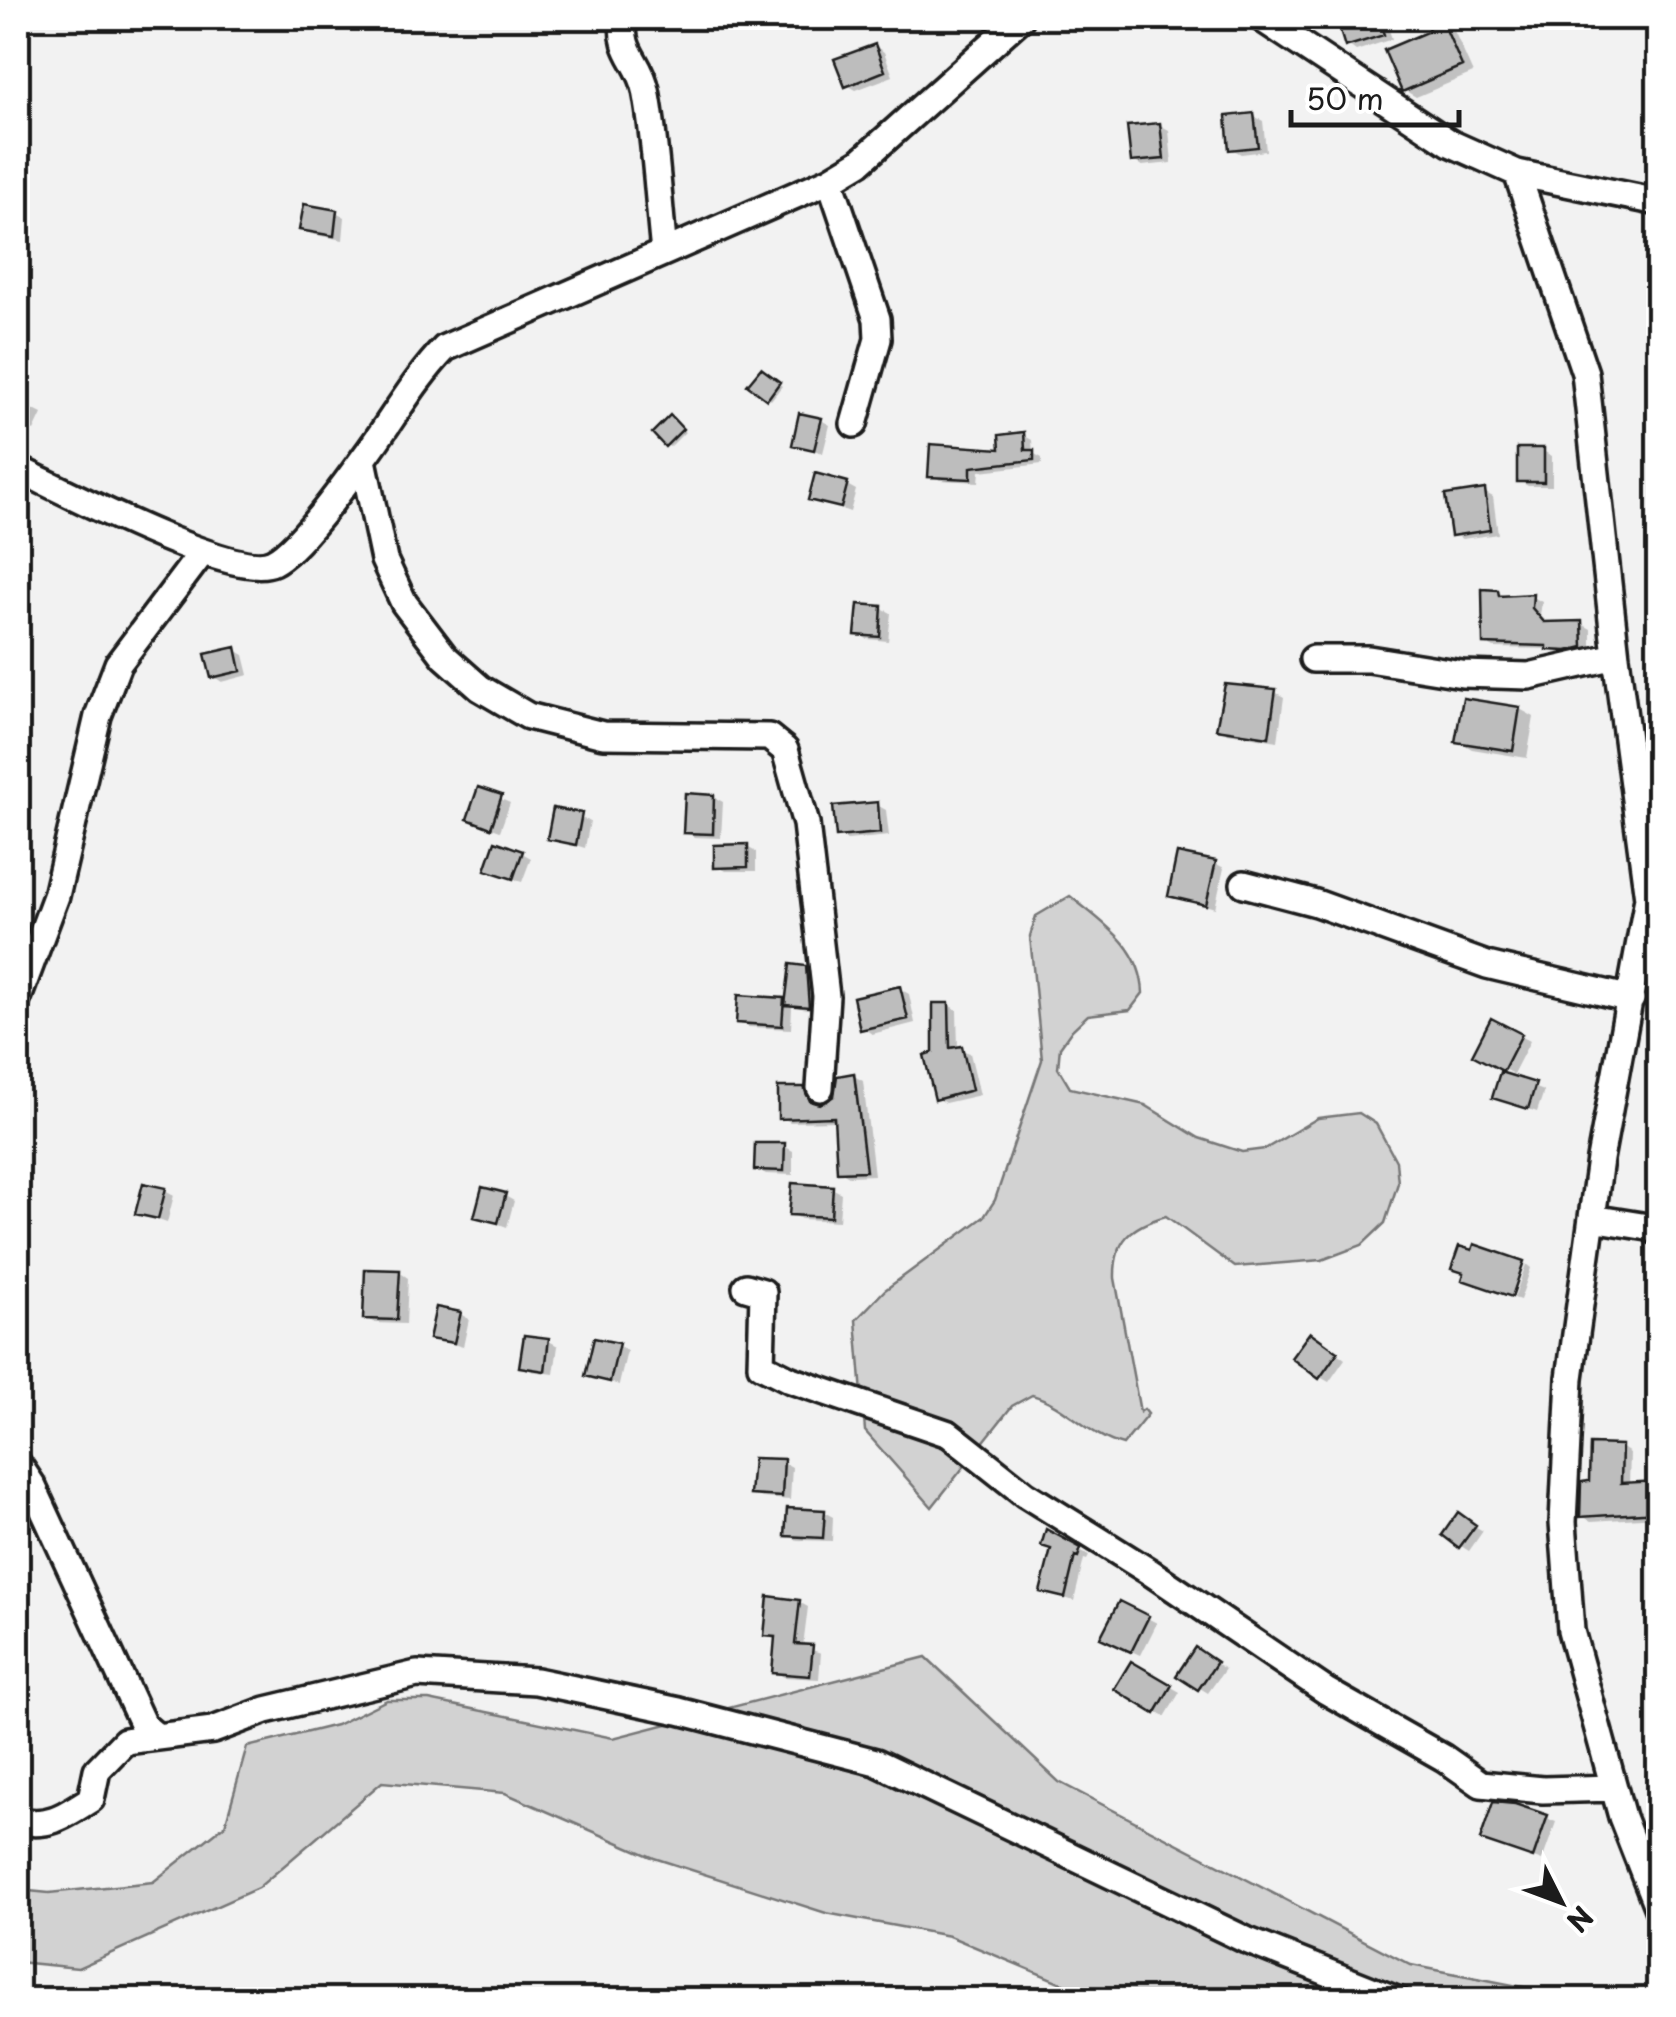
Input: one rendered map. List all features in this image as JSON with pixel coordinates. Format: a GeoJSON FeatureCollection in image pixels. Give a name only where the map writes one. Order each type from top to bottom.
{"type":"FeatureCollection","features":[{"type":"Feature","properties":{"kind":"street"},"geometry":{"type":"LineString","coordinates":[[624,18],[624,47],[645,86],[664,252]]}},
{"type":"Feature","properties":{"kind":"street"},"geometry":{"type":"LineString","coordinates":[[18,469],[201,554],[253,566],[271,564],[290,550],[363,460],[431,362],[445,348],[830,180],[860,162],[1021,18]]}},
{"type":"Feature","properties":{"kind":"street"},"geometry":{"type":"LineString","coordinates":[[1261,18],[1450,142],[1516,173],[1658,202]]}},
{"type":"Feature","properties":{"kind":"street"},"geometry":{"type":"LineString","coordinates":[[1516,173],[1585,373],[1648,898],[1592,1218],[1570,1378],[1562,1522],[1571,1631],[1614,1788],[1658,1909]]}},
{"type":"Feature","properties":{"kind":"street"},"geometry":{"type":"LineString","coordinates":[[830,180],[877,319],[878,339],[854,424]]}},
{"type":"Feature","properties":{"kind":"street"},"geometry":{"type":"LineString","coordinates":[[363,460],[384,560],[404,603],[445,657],[480,688],[528,716],[603,736],[769,737],[785,750],[806,824],[826,996],[820,1088]]}},
{"type":"Feature","properties":{"kind":"street"},"geometry":{"type":"LineString","coordinates":[[18,998],[56,896],[98,716],[118,664],[201,554]]}},
{"type":"Feature","properties":{"kind":"street"},"geometry":{"type":"LineString","coordinates":[[1313,660],[1369,658],[1462,674],[1528,676],[1616,656]]}},
{"type":"Feature","properties":{"kind":"street"},"geometry":{"type":"LineString","coordinates":[[1244,884],[1316,904],[1488,965],[1632,999]]}},
{"type":"Feature","properties":{"kind":"street"},"geometry":{"type":"LineString","coordinates":[[1592,1218],[1658,1232]]}},
{"type":"Feature","properties":{"kind":"street"},"geometry":{"type":"LineString","coordinates":[[746,1287],[763,1292],[761,1365],[791,1380],[948,1434],[1025,1494],[1150,1572],[1326,1692],[1402,1738],[1444,1758],[1481,1784],[1543,1790],[1614,1788]]}},
{"type":"Feature","properties":{"kind":"street"},"geometry":{"type":"LineString","coordinates":[[18,1464],[32,1485],[143,1724],[155,1735]]}},
{"type":"Feature","properties":{"kind":"street"},"geometry":{"type":"LineString","coordinates":[[18,1820],[35,1826],[91,1799],[97,1770],[124,1741],[213,1730],[266,1710],[416,1674],[536,1681],[679,1711],[876,1762],[1246,1940],[1397,2000]]}},
{"type":"Feature","properties":{"kind":"shaded area"},"geometry":{"type":"Polygon","coordinates":[[[1070,896],[1128,949],[1141,976],[1143,993],[1130,1010],[1088,1015],[1072,1030],[1060,1047],[1058,1068],[1070,1088],[1145,1105],[1199,1138],[1242,1152],[1265,1149],[1318,1118],[1359,1113],[1376,1124],[1396,1161],[1398,1183],[1385,1223],[1362,1245],[1322,1260],[1235,1267],[1166,1216],[1134,1230],[1121,1244],[1115,1278],[1140,1412],[1144,1409],[1148,1414],[1123,1445],[1032,1395],[1012,1406],[932,1507],[865,1431],[856,1320],[885,1290],[984,1217],[995,1200],[1042,1060],[1030,936],[1036,916],[1070,896]]]}},
{"type":"Feature","properties":{"kind":"shaded area"},"geometry":{"type":"Polygon","coordinates":[[[926,1657],[1059,1782],[1411,1965],[1533,1989],[1552,1999],[1100,1999],[949,1936],[826,1913],[654,1858],[505,1793],[382,1782],[258,1888],[78,1968],[18,1962],[18,1890],[49,1893],[153,1882],[225,1825],[247,1747],[336,1725],[387,1700],[429,1700],[613,1738],[926,1657]]]}},
{"type":"Feature","properties":{"kind":"building"},"geometry":{"type":"Polygon","coordinates":[[[1336,18],[1379,18],[1384,35],[1345,47],[1336,18]]]}},
{"type":"Feature","properties":{"kind":"building"},"geometry":{"type":"Polygon","coordinates":[[[1426,18],[1441,18],[1462,66],[1402,92],[1384,50],[1429,31],[1426,18]]]}},
{"type":"Feature","properties":{"kind":"building"},"geometry":{"type":"Polygon","coordinates":[[[875,44],[885,71],[845,87],[834,59],[875,44]]]}},
{"type":"Feature","properties":{"kind":"building"},"geometry":{"type":"Polygon","coordinates":[[[1254,113],[1258,147],[1229,150],[1226,116],[1254,113]]]}},
{"type":"Feature","properties":{"kind":"building"},"geometry":{"type":"Polygon","coordinates":[[[1160,123],[1164,159],[1131,162],[1127,126],[1160,123]]]}},
{"type":"Feature","properties":{"kind":"building"},"geometry":{"type":"Polygon","coordinates":[[[304,204],[337,210],[334,236],[299,230],[304,204]]]}},
{"type":"Feature","properties":{"kind":"building"},"geometry":{"type":"Polygon","coordinates":[[[761,368],[780,382],[767,400],[747,385],[761,368]]]}},
{"type":"Feature","properties":{"kind":"building"},"geometry":{"type":"Polygon","coordinates":[[[799,413],[822,418],[814,450],[792,445],[799,413]]]}},
{"type":"Feature","properties":{"kind":"building"},"geometry":{"type":"Polygon","coordinates":[[[670,415],[683,429],[665,447],[652,433],[670,415]]]}},
{"type":"Feature","properties":{"kind":"building"},"geometry":{"type":"Polygon","coordinates":[[[1024,432],[1025,450],[1034,450],[1034,460],[971,467],[971,479],[928,477],[930,444],[1000,449],[999,435],[1024,432]]]}},
{"type":"Feature","properties":{"kind":"building"},"geometry":{"type":"Polygon","coordinates":[[[1517,448],[1544,448],[1544,482],[1517,482],[1517,448]]]}},
{"type":"Feature","properties":{"kind":"building"},"geometry":{"type":"Polygon","coordinates":[[[815,473],[848,482],[841,508],[808,500],[815,473]]]}},
{"type":"Feature","properties":{"kind":"building"},"geometry":{"type":"Polygon","coordinates":[[[1485,489],[1490,530],[1451,536],[1445,495],[1485,489]]]}},
{"type":"Feature","properties":{"kind":"building"},"geometry":{"type":"Polygon","coordinates":[[[1482,589],[1498,590],[1499,596],[1533,594],[1532,608],[1544,622],[1582,621],[1583,647],[1567,651],[1547,650],[1547,646],[1483,644],[1482,589]]]}},
{"type":"Feature","properties":{"kind":"building"},"geometry":{"type":"Polygon","coordinates":[[[858,604],[882,606],[880,637],[855,635],[858,604]]]}},
{"type":"Feature","properties":{"kind":"building"},"geometry":{"type":"Polygon","coordinates":[[[236,647],[241,671],[211,678],[205,654],[236,647]]]}},
{"type":"Feature","properties":{"kind":"building"},"geometry":{"type":"Polygon","coordinates":[[[1225,684],[1276,689],[1269,737],[1216,729],[1225,684]]]}},
{"type":"Feature","properties":{"kind":"building"},"geometry":{"type":"Polygon","coordinates":[[[1463,698],[1520,707],[1513,751],[1455,742],[1463,698]]]}},
{"type":"Feature","properties":{"kind":"building"},"geometry":{"type":"Polygon","coordinates":[[[478,787],[502,795],[491,828],[467,819],[478,787]]]}},
{"type":"Feature","properties":{"kind":"building"},"geometry":{"type":"Polygon","coordinates":[[[685,793],[714,795],[713,834],[683,833],[685,793]]]}},
{"type":"Feature","properties":{"kind":"building"},"geometry":{"type":"Polygon","coordinates":[[[878,802],[880,833],[836,837],[833,806],[878,802]]]}},
{"type":"Feature","properties":{"kind":"building"},"geometry":{"type":"Polygon","coordinates":[[[553,808],[582,813],[576,845],[547,839],[553,808]]]}},
{"type":"Feature","properties":{"kind":"building"},"geometry":{"type":"Polygon","coordinates":[[[495,841],[523,851],[513,879],[485,870],[495,841]]]}},
{"type":"Feature","properties":{"kind":"building"},"geometry":{"type":"Polygon","coordinates":[[[748,844],[748,867],[714,868],[714,845],[748,844]]]}},
{"type":"Feature","properties":{"kind":"building"},"geometry":{"type":"Polygon","coordinates":[[[1177,853],[1216,861],[1206,905],[1168,896],[1177,853]]]}},
{"type":"Feature","properties":{"kind":"building"},"geometry":{"type":"Polygon","coordinates":[[[790,964],[806,966],[809,1007],[785,1005],[790,964]]]}},
{"type":"Feature","properties":{"kind":"building"},"geometry":{"type":"Polygon","coordinates":[[[900,986],[908,1019],[860,1030],[853,997],[900,986]]]}},
{"type":"Feature","properties":{"kind":"building"},"geometry":{"type":"Polygon","coordinates":[[[738,995],[784,998],[782,1026],[736,1023],[738,995]]]}},
{"type":"Feature","properties":{"kind":"building"},"geometry":{"type":"Polygon","coordinates":[[[933,1003],[949,1003],[950,1048],[962,1046],[972,1090],[935,1100],[924,1055],[933,1052],[933,1003]]]}},
{"type":"Feature","properties":{"kind":"building"},"geometry":{"type":"Polygon","coordinates":[[[1491,1018],[1522,1034],[1503,1071],[1472,1055],[1491,1018]]]}},
{"type":"Feature","properties":{"kind":"building"},"geometry":{"type":"Polygon","coordinates":[[[1500,1072],[1536,1083],[1528,1109],[1492,1098],[1500,1072]]]}},
{"type":"Feature","properties":{"kind":"building"},"geometry":{"type":"Polygon","coordinates":[[[854,1073],[866,1171],[837,1172],[834,1117],[778,1119],[778,1087],[804,1087],[810,1101],[820,1104],[834,1096],[837,1076],[854,1073]]]}},
{"type":"Feature","properties":{"kind":"building"},"geometry":{"type":"Polygon","coordinates":[[[755,1143],[785,1143],[784,1171],[754,1170],[755,1143]]]}},
{"type":"Feature","properties":{"kind":"building"},"geometry":{"type":"Polygon","coordinates":[[[143,1183],[166,1188],[158,1219],[135,1214],[143,1183]]]}},
{"type":"Feature","properties":{"kind":"building"},"geometry":{"type":"Polygon","coordinates":[[[792,1183],[833,1186],[831,1217],[789,1215],[792,1183]]]}},
{"type":"Feature","properties":{"kind":"building"},"geometry":{"type":"Polygon","coordinates":[[[482,1187],[506,1193],[498,1223],[474,1217],[482,1187]]]}},
{"type":"Feature","properties":{"kind":"building"},"geometry":{"type":"Polygon","coordinates":[[[1474,1244],[1524,1261],[1512,1297],[1462,1280],[1464,1273],[1451,1269],[1459,1246],[1472,1250],[1474,1244]]]}},
{"type":"Feature","properties":{"kind":"building"},"geometry":{"type":"Polygon","coordinates":[[[365,1269],[400,1270],[397,1320],[363,1319],[365,1269]]]}},
{"type":"Feature","properties":{"kind":"building"},"geometry":{"type":"Polygon","coordinates":[[[436,1307],[461,1312],[454,1343],[429,1339],[436,1307]]]}},
{"type":"Feature","properties":{"kind":"building"},"geometry":{"type":"Polygon","coordinates":[[[1310,1332],[1338,1352],[1319,1379],[1291,1358],[1310,1332]]]}},
{"type":"Feature","properties":{"kind":"building"},"geometry":{"type":"Polygon","coordinates":[[[524,1335],[549,1338],[545,1371],[519,1367],[524,1335]]]}},
{"type":"Feature","properties":{"kind":"building"},"geometry":{"type":"Polygon","coordinates":[[[594,1338],[619,1343],[610,1382],[585,1376],[594,1338]]]}},
{"type":"Feature","properties":{"kind":"building"},"geometry":{"type":"Polygon","coordinates":[[[1590,1444],[1622,1445],[1621,1483],[1658,1481],[1658,1512],[1580,1517],[1581,1482],[1589,1481],[1590,1444]]]}},
{"type":"Feature","properties":{"kind":"building"},"geometry":{"type":"Polygon","coordinates":[[[753,1458],[784,1459],[782,1497],[750,1495],[753,1458]]]}},
{"type":"Feature","properties":{"kind":"building"},"geometry":{"type":"Polygon","coordinates":[[[787,1508],[825,1510],[823,1538],[785,1536],[787,1508]]]}},
{"type":"Feature","properties":{"kind":"building"},"geometry":{"type":"Polygon","coordinates":[[[1458,1512],[1476,1525],[1459,1548],[1442,1535],[1458,1512]]]}},
{"type":"Feature","properties":{"kind":"building"},"geometry":{"type":"Polygon","coordinates":[[[1046,1529],[1081,1548],[1075,1556],[1065,1598],[1040,1592],[1051,1549],[1041,1546],[1046,1529]]]}},
{"type":"Feature","properties":{"kind":"building"},"geometry":{"type":"Polygon","coordinates":[[[768,1596],[800,1600],[795,1644],[813,1645],[810,1676],[772,1673],[775,1637],[764,1636],[768,1596]]]}},
{"type":"Feature","properties":{"kind":"building"},"geometry":{"type":"Polygon","coordinates":[[[1119,1601],[1149,1616],[1131,1652],[1100,1638],[1119,1601]]]}},
{"type":"Feature","properties":{"kind":"building"},"geometry":{"type":"Polygon","coordinates":[[[1195,1647],[1217,1662],[1198,1690],[1176,1676],[1195,1647]]]}},
{"type":"Feature","properties":{"kind":"building"},"geometry":{"type":"Polygon","coordinates":[[[1131,1661],[1172,1685],[1155,1714],[1114,1689],[1131,1661]]]}},
{"type":"Feature","properties":{"kind":"building"},"geometry":{"type":"Polygon","coordinates":[[[1493,1802],[1515,1804],[1548,1815],[1533,1858],[1480,1840],[1493,1802]]]}}]}
